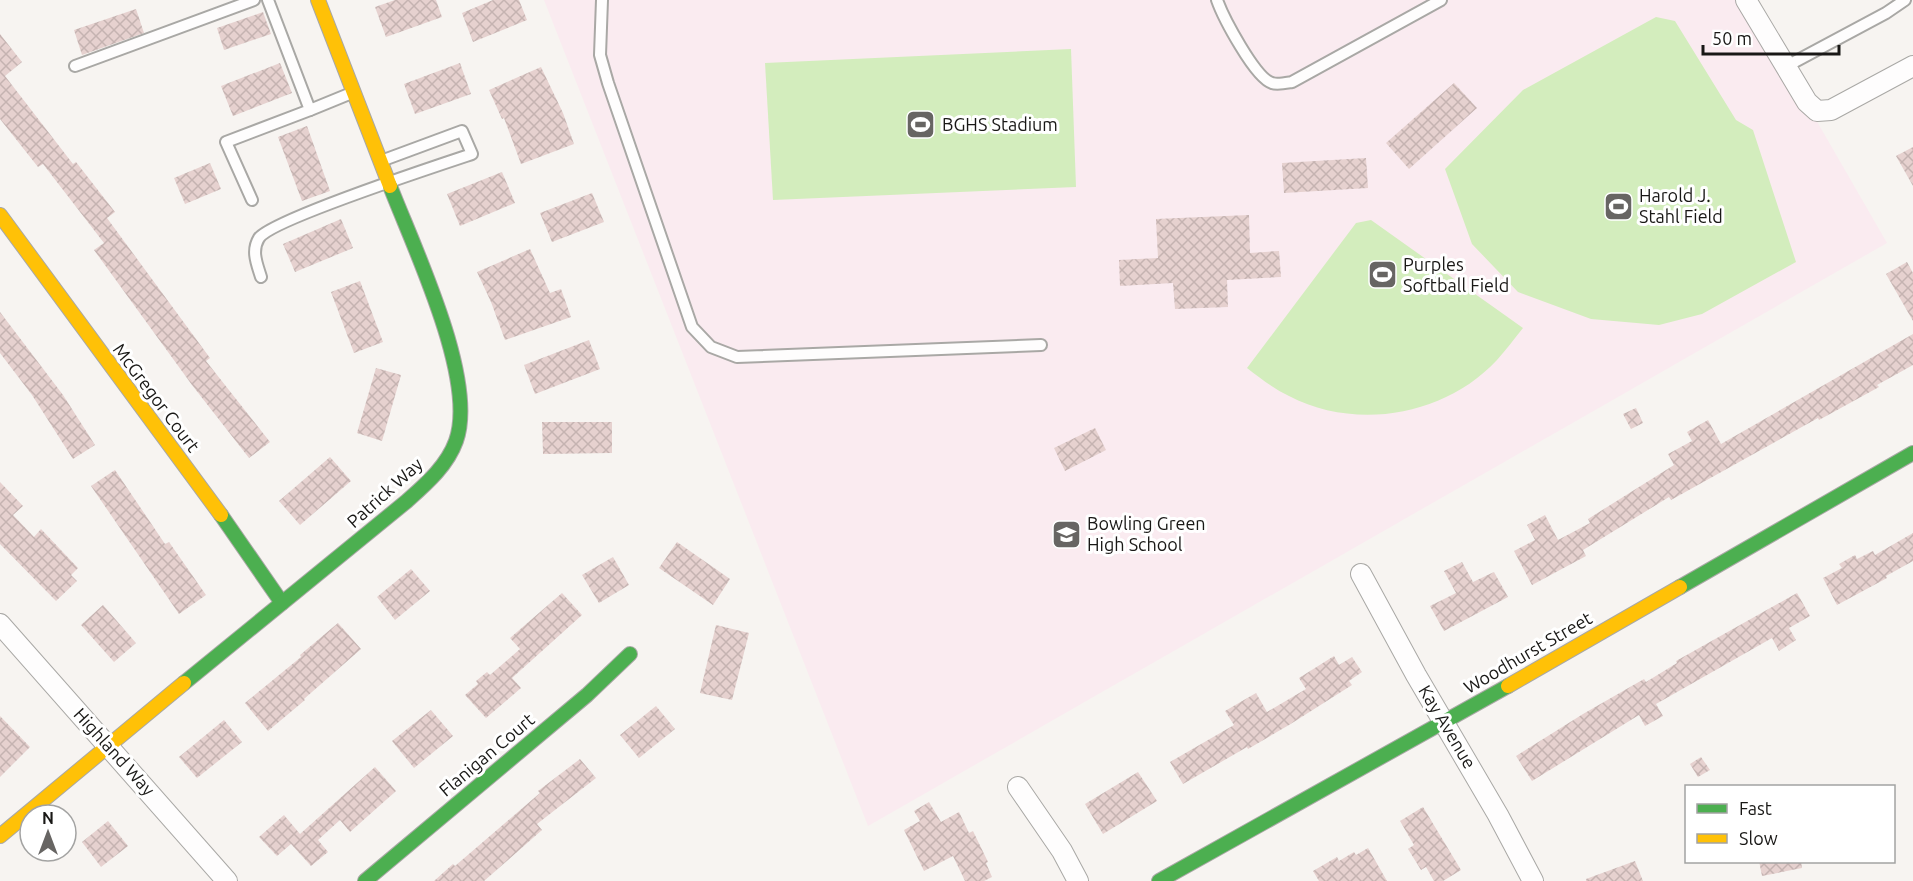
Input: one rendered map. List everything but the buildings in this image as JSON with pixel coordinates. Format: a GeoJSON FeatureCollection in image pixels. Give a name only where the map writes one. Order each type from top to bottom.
{"type":"FeatureCollection","features":[{"type":"Feature","properties":{"kind":"street","name":"Patrick Way"},"geometry":{"type":"LineString","coordinates":[[0,836],[425,485],[448,456],[457,437],[461,401],[451,351],[389,182],[318,0]]}},
{"type":"Feature","properties":{"kind":"street"},"geometry":{"type":"LineString","coordinates":[[1746,0],[1807,102],[1817,111],[1831,110],[1913,66]]}},
{"type":"Feature","properties":{"kind":"street","name":"McGregor Court"},"geometry":{"type":"LineString","coordinates":[[0,215],[240,541],[282,603]]}},
{"type":"Feature","properties":{"kind":"street","name":"Woodhurst Street"},"geometry":{"type":"LineString","coordinates":[[1159,881],[1445,722],[1913,453]]}},
{"type":"Feature","properties":{"kind":"street","name":"Kay Avenue"},"geometry":{"type":"LineString","coordinates":[[1361,574],[1416,675],[1498,814],[1533,881]]}},
{"type":"Feature","properties":{"kind":"street","name":"Highland Way"},"geometry":{"type":"LineString","coordinates":[[0,624],[227,881]]}},
{"type":"Feature","properties":{"kind":"street","name":"Flanigan Court"},"geometry":{"type":"LineString","coordinates":[[365,881],[587,695],[630,654]]}},
{"type":"Feature","properties":{"kind":"street"},"geometry":{"type":"LineString","coordinates":[[1018,787],[1062,851],[1078,881]]}},
{"type":"Feature","properties":{"kind":"lane"},"geometry":{"type":"LineString","coordinates":[[75,66],[254,0]]}},
{"type":"Feature","properties":{"kind":"lane"},"geometry":{"type":"LineString","coordinates":[[268,0],[310,110]]}},
{"type":"Feature","properties":{"kind":"lane"},"geometry":{"type":"LineString","coordinates":[[602,0],[600,55],[608,83],[692,327],[711,347],[737,357],[1041,345]]}},
{"type":"Feature","properties":{"kind":"lane"},"geometry":{"type":"LineString","coordinates":[[1217,0],[1250,63],[1273,84],[1292,82],[1441,0]]}},
{"type":"Feature","properties":{"kind":"lane"},"geometry":{"type":"LineString","coordinates":[[1785,67],[1886,13],[1905,0]]}},
{"type":"Feature","properties":{"kind":"lane"},"geometry":{"type":"LineString","coordinates":[[252,200],[226,141],[354,92]]}},
{"type":"Feature","properties":{"kind":"lane"},"geometry":{"type":"LineString","coordinates":[[261,277],[254,251],[260,236],[279,225],[389,182],[472,154],[462,131],[381,161]]}},
{"type":"Feature","properties":{"kind":"shaded area","name":"Bowling Green High School"},"geometry":{"type":"Polygon","coordinates":[[[544,0],[1747,0],[1887,243],[868,826],[544,0]]]}},
{"type":"Feature","properties":{"kind":"green space","name":"Harold J. Stahl Field"},"geometry":{"type":"Polygon","coordinates":[[[1656,17],[1675,21],[1736,120],[1753,130],[1796,262],[1702,314],[1659,325],[1591,319],[1518,292],[1472,244],[1445,169],[1523,90],[1656,17]]]}},
{"type":"Feature","properties":{"kind":"green space","name":"BGHS Stadium"},"geometry":{"type":"Polygon","coordinates":[[[1071,49],[1076,187],[773,200],[765,63],[1071,49]]]}},
{"type":"Feature","properties":{"kind":"green space","name":"Purples Softball Field"},"geometry":{"type":"Polygon","coordinates":[[[1371,220],[1523,328],[1497,360],[1476,379],[1452,394],[1426,405],[1399,412],[1371,415],[1342,413],[1315,407],[1273,387],[1247,368],[1356,223],[1371,220]]]}},
{"type":"Feature","properties":{"kind":"traffic: fast"},"geometry":{"type":"LineString","coordinates":[[184,683],[407,501],[442,466],[456,441],[460,415],[458,384],[451,349],[427,277],[390,186]]}},
{"type":"Feature","properties":{"kind":"traffic: fast"},"geometry":{"type":"LineString","coordinates":[[1680,587],[1913,453]]}},
{"type":"Feature","properties":{"kind":"traffic: fast"},"geometry":{"type":"LineString","coordinates":[[221,515],[282,603]]}},
{"type":"Feature","properties":{"kind":"traffic: fast"},"geometry":{"type":"LineString","coordinates":[[365,881],[587,695],[630,654]]}},
{"type":"Feature","properties":{"kind":"traffic: fast"},"geometry":{"type":"LineString","coordinates":[[1159,881],[1508,686]]}},
{"type":"Feature","properties":{"kind":"traffic: slow"},"geometry":{"type":"LineString","coordinates":[[318,0],[390,186]]}},
{"type":"Feature","properties":{"kind":"traffic: slow"},"geometry":{"type":"LineString","coordinates":[[0,215],[221,515]]}},
{"type":"Feature","properties":{"kind":"traffic: slow"},"geometry":{"type":"LineString","coordinates":[[1508,686],[1680,587]]}},
{"type":"Feature","properties":{"kind":"traffic: slow"},"geometry":{"type":"LineString","coordinates":[[0,836],[184,683]]}},
{"type":"Feature","properties":{"kind":"place","name":"BGHS Stadium"},"geometry":{"type":"Point","coordinates":[921,125]}},
{"type":"Feature","properties":{"kind":"place","name":"Harold J. Stahl Field"},"geometry":{"type":"Point","coordinates":[1618,206]}},
{"type":"Feature","properties":{"kind":"place","name":"Purples Softball Field"},"geometry":{"type":"Point","coordinates":[1382,275]}},
{"type":"Feature","properties":{"kind":"place","name":"Bowling Green High School"},"geometry":{"type":"Point","coordinates":[1066,534]}}]}
